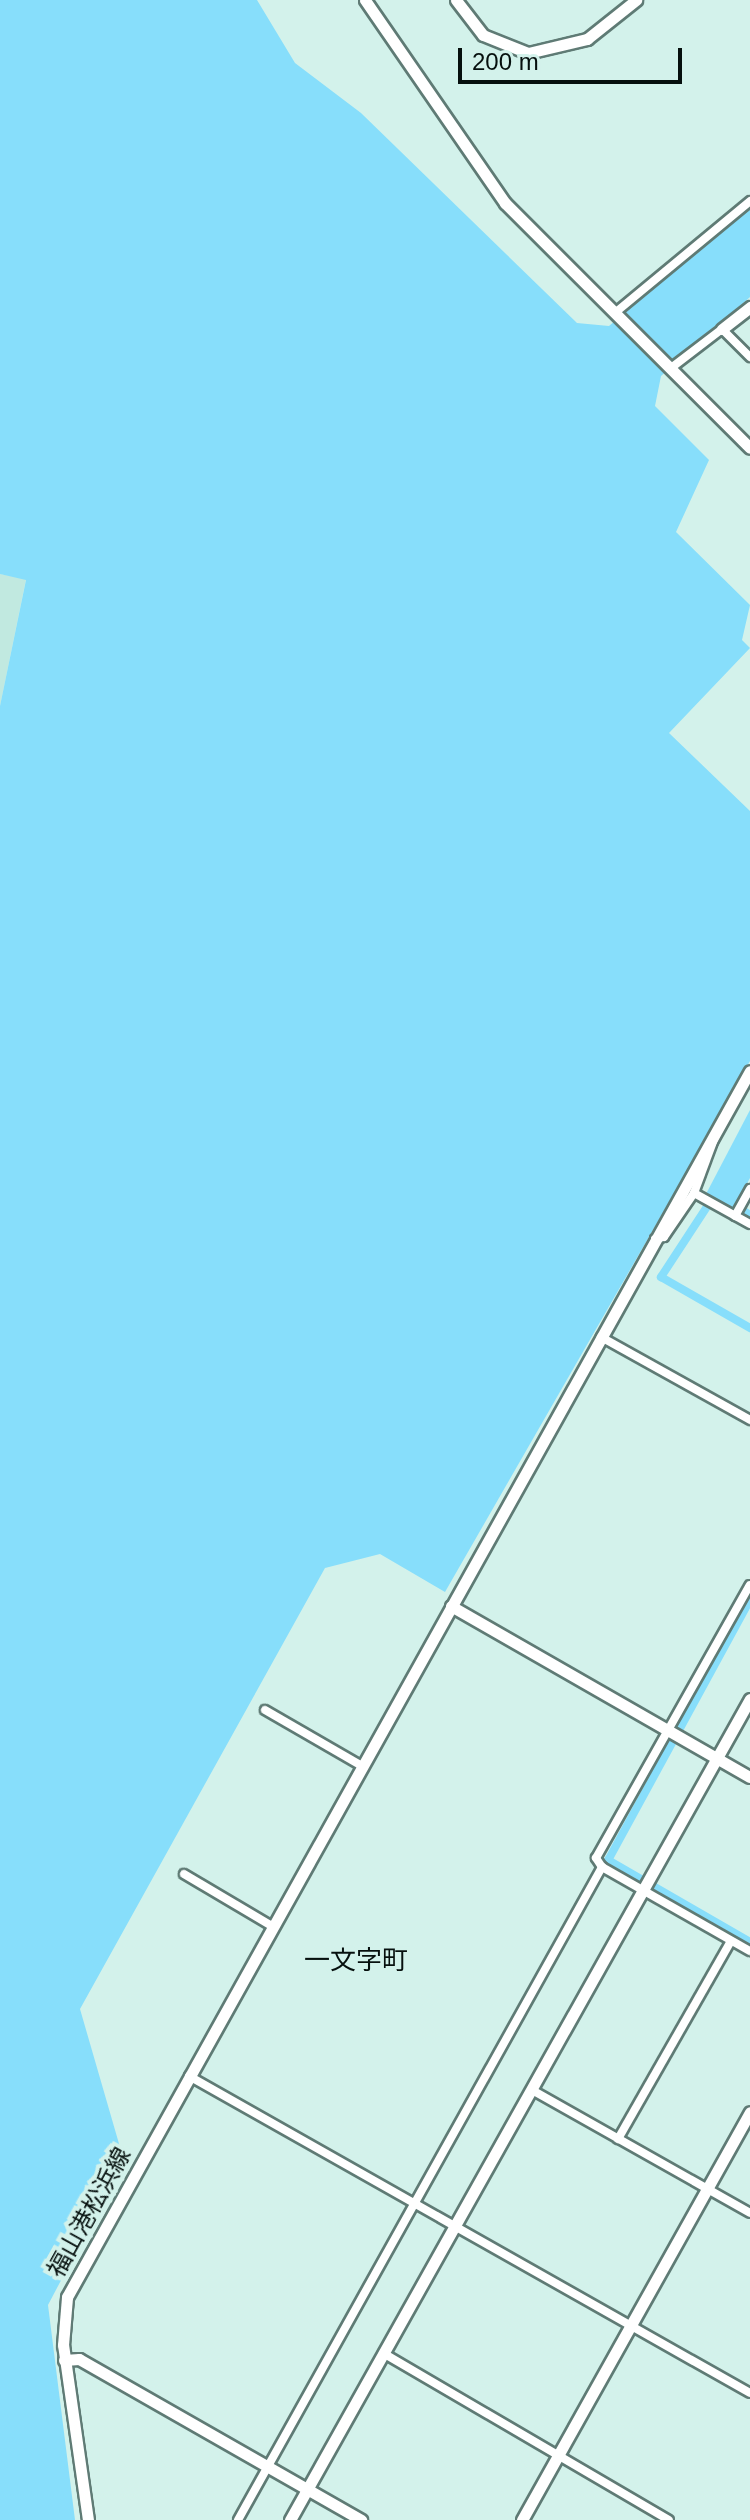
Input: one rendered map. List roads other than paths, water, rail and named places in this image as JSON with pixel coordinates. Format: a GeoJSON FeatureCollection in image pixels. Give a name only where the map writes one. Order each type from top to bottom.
{"type":"FeatureCollection","features":[{"type":"Feature","properties":{"kind":"street"},"geometry":{"type":"LineString","coordinates":[[365,0],[505,203],[750,448]]}},
{"type":"Feature","properties":{"kind":"street"},"geometry":{"type":"LineString","coordinates":[[456,0],[483,35],[528,53],[578,43],[636,0]]}},
{"type":"Feature","properties":{"kind":"street"},"geometry":{"type":"LineString","coordinates":[[617,314],[750,201]]}},
{"type":"Feature","properties":{"kind":"street"},"geometry":{"type":"LineString","coordinates":[[670,368],[750,307]]}},
{"type":"Feature","properties":{"kind":"street"},"geometry":{"type":"LineString","coordinates":[[722,329],[750,357]]}},
{"type":"Feature","properties":{"kind":"street","name":"福山港松浜線"},"geometry":{"type":"LineString","coordinates":[[88,2520],[64,2360],[67,2297],[750,1071]]}},
{"type":"Feature","properties":{"kind":"street"},"geometry":{"type":"LineString","coordinates":[[655,1239],[664,1237],[698,1195],[716,1134]]}},
{"type":"Feature","properties":{"kind":"street"},"geometry":{"type":"LineString","coordinates":[[741,1208],[750,1189]]}},
{"type":"Feature","properties":{"kind":"street"},"geometry":{"type":"LineString","coordinates":[[698,1195],[719,1206],[741,1208]]}},
{"type":"Feature","properties":{"kind":"street"},"geometry":{"type":"LineString","coordinates":[[741,1208],[750,1224]]}},
{"type":"Feature","properties":{"kind":"street"},"geometry":{"type":"LineString","coordinates":[[601,1337],[750,1420]]}},
{"type":"Feature","properties":{"kind":"street"},"geometry":{"type":"LineString","coordinates":[[750,1585],[596,1858],[602,1867],[647,1886],[750,1951]]}},
{"type":"Feature","properties":{"kind":"street"},"geometry":{"type":"LineString","coordinates":[[451,1606],[750,1777]]}},
{"type":"Feature","properties":{"kind":"street"},"geometry":{"type":"LineString","coordinates":[[290,2520],[750,1699]]}},
{"type":"Feature","properties":{"kind":"street"},"geometry":{"type":"LineString","coordinates":[[265,1710],[362,1766]]}},
{"type":"Feature","properties":{"kind":"street"},"geometry":{"type":"LineString","coordinates":[[238,2520],[602,1867]]}},
{"type":"Feature","properties":{"kind":"street"},"geometry":{"type":"LineString","coordinates":[[184,1874],[272,1926]]}},
{"type":"Feature","properties":{"kind":"street"},"geometry":{"type":"LineString","coordinates":[[618,2139],[731,1941]]}},
{"type":"Feature","properties":{"kind":"street"},"geometry":{"type":"LineString","coordinates":[[189,2076],[456,2223],[629,2326],[750,2393]]}},
{"type":"Feature","properties":{"kind":"street"},"geometry":{"type":"LineString","coordinates":[[532,2090],[750,2213]]}},
{"type":"Feature","properties":{"kind":"street"},"geometry":{"type":"LineString","coordinates":[[522,2520],[750,2112]]}},
{"type":"Feature","properties":{"kind":"street"},"geometry":{"type":"LineString","coordinates":[[383,2353],[669,2520]]}},
{"type":"Feature","properties":{"kind":"street"},"geometry":{"type":"LineString","coordinates":[[64,2360],[79,2359],[361,2520]]}},
{"type":"Feature","properties":{"kind":"water"},"geometry":{"type":"Polygon","coordinates":[[[0,0],[257,0],[295,63],[361,113],[577,323],[609,326],[750,207],[750,297],[661,376],[655,406],[709,460],[676,532],[750,605],[742,640],[750,648],[669,733],[750,811],[750,1061],[445,1592],[380,1554],[325,1568],[80,2009],[124,2161],[48,2305],[75,2520],[0,2520],[0,706],[26,580],[0,574],[0,0]]]}},
{"type":"Feature","properties":{"kind":"water"},"geometry":{"type":"Polygon","coordinates":[[[750,1110],[750,1178],[733,1208],[706,1194],[750,1110]]]}},
{"type":"Feature","properties":{"kind":"waterway"},"geometry":{"type":"LineString","coordinates":[[714,1196],[661,1277],[750,1328]]}},
{"type":"Feature","properties":{"kind":"waterway"},"geometry":{"type":"LineString","coordinates":[[734,1204],[750,1215]]}},
{"type":"Feature","properties":{"kind":"waterway"},"geometry":{"type":"LineString","coordinates":[[750,1600],[608,1860],[750,1942]]}},
{"type":"Feature","properties":{"kind":"district","name":"一文字町"},"geometry":{"type":"Point","coordinates":[356,1961]}}]}
